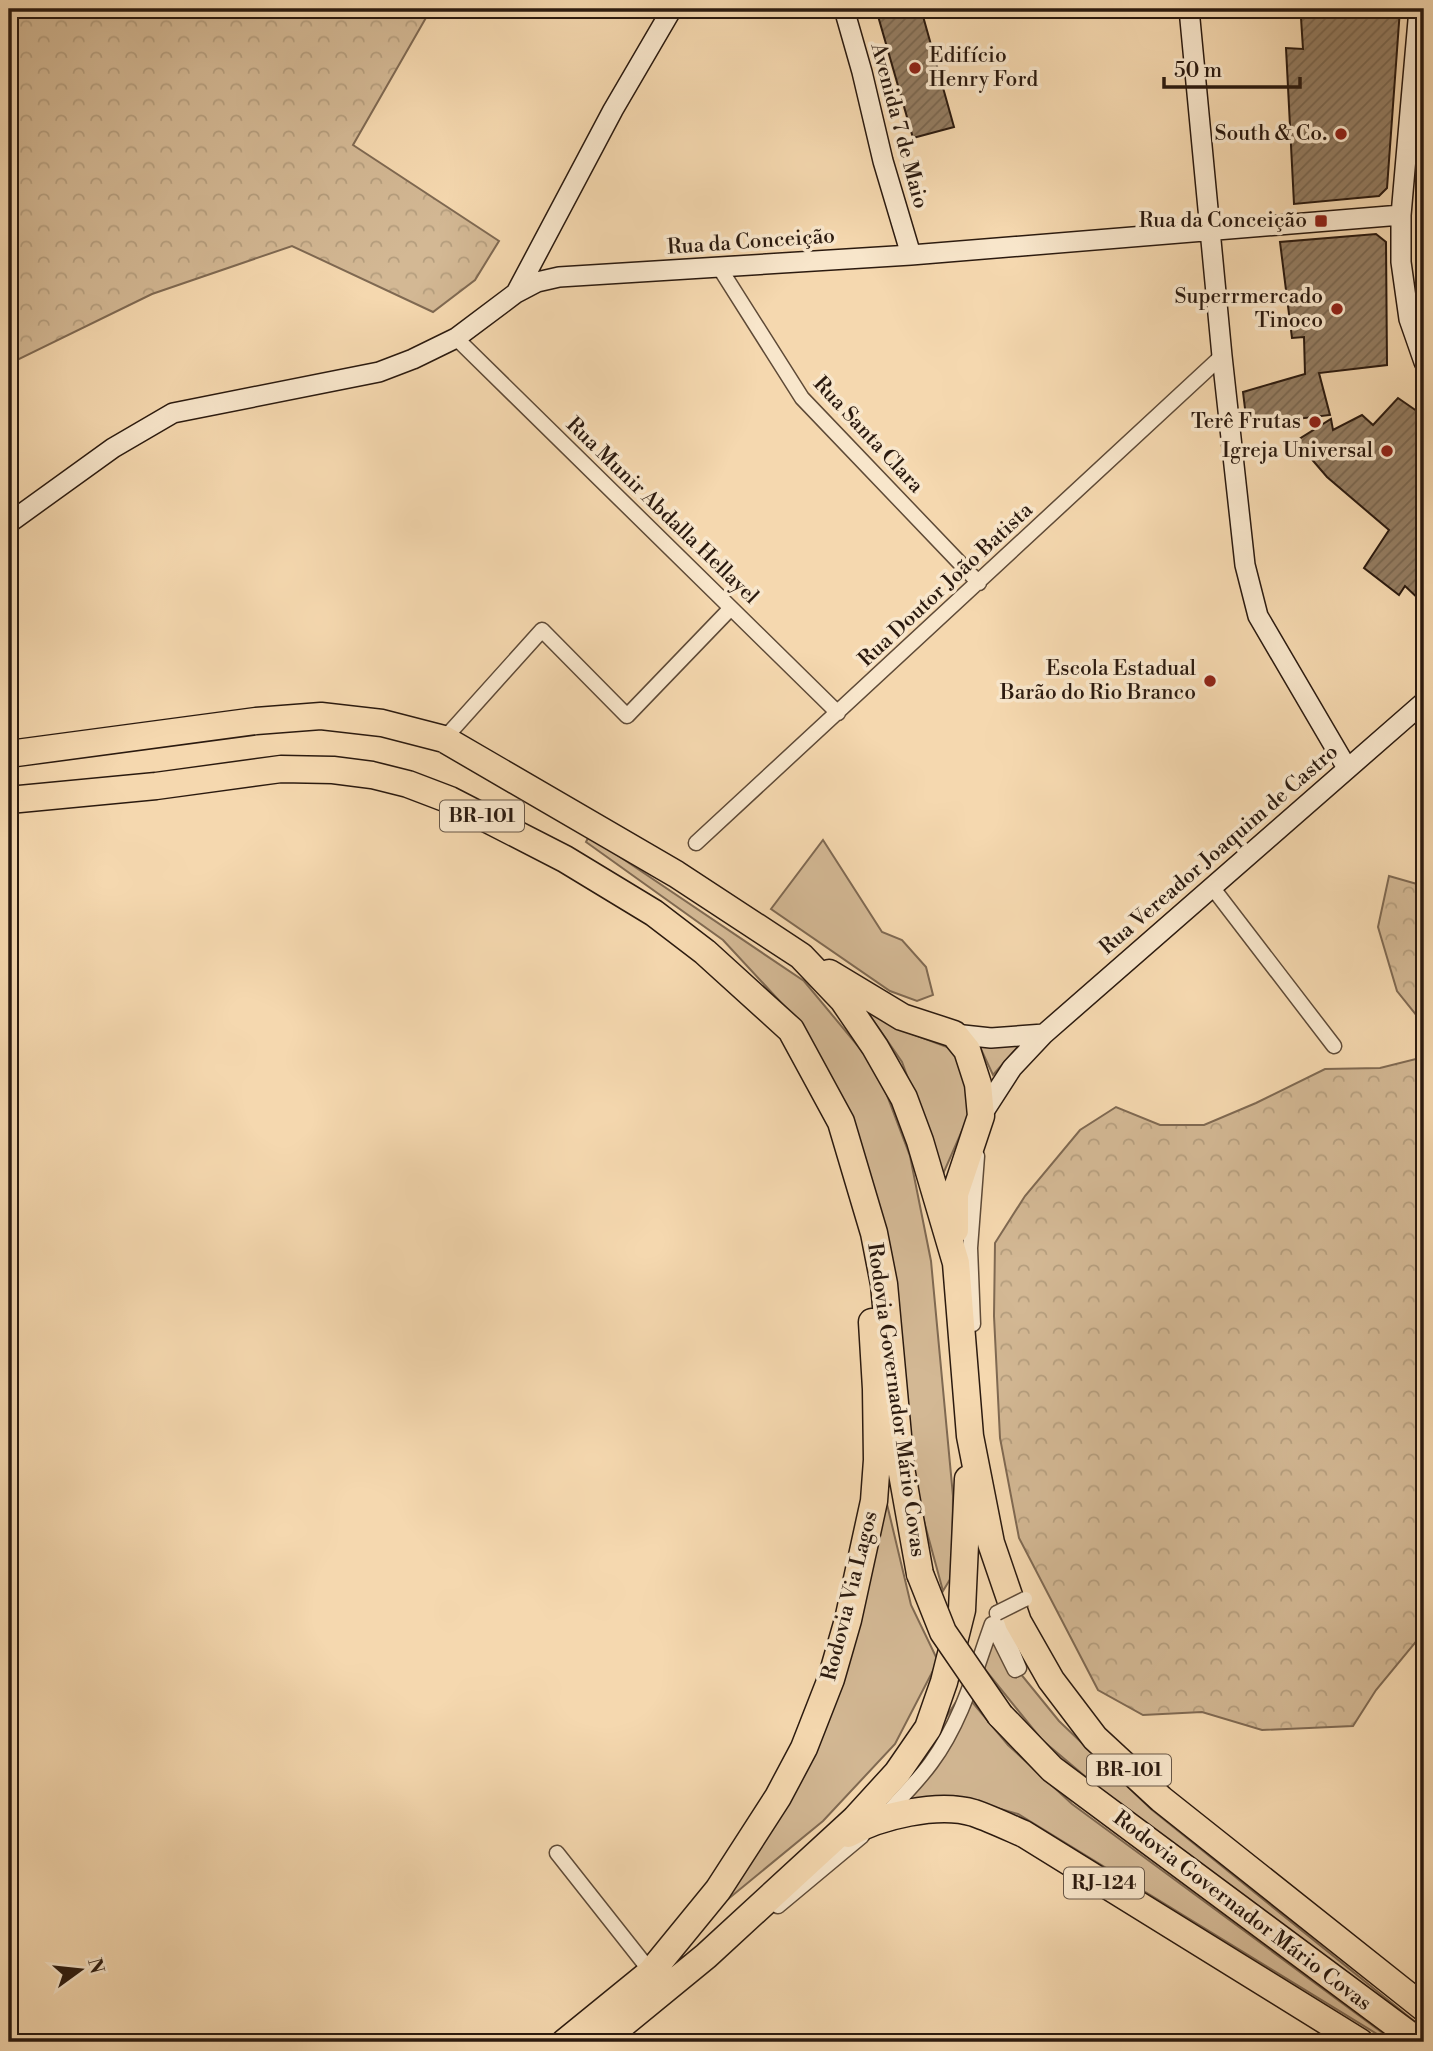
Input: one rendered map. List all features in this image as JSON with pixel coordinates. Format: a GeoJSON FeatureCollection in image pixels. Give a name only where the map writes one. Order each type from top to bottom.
{"type":"FeatureCollection","features":[{"type":"Feature","properties":{"kind":"highway","name":"Rodovia Governador Mário Covas"},"geometry":{"type":"LineString","coordinates":[[9,752],[256,721],[321,716],[372,722],[444,739],[676,874],[801,956],[843,1000],[874,1047],[904,1098],[920,1141],[956,1263],[970,1436],[990,1543],[1018,1622],[1051,1680],[1095,1738],[1161,1799],[1424,2008]]}},
{"type":"Feature","properties":{"kind":"highway","name":"Rodovia Governador Mário Covas"},"geometry":{"type":"LineString","coordinates":[[9,800],[156,786],[281,769],[333,770],[372,775],[408,784],[450,800],[565,859],[654,913],[705,952],[791,1030],[841,1122],[874,1233],[884,1283],[901,1468],[920,1574],[943,1632],[1000,1715],[1063,1777],[1419,2042]]}},
{"type":"Feature","properties":{"kind":"highway"},"geometry":{"type":"LineString","coordinates":[[801,956],[902,1017],[954,1034],[967,1050],[978,1084],[981,1116],[955,1194],[956,1263]]}},
{"type":"Feature","properties":{"kind":"highway","name":"Rodovia Via Lagos"},"geometry":{"type":"LineString","coordinates":[[565,2042],[651,1972],[718,1890],[778,1797],[804,1748],[831,1679],[848,1620],[874,1501],[877,1460],[876,1389],[860,1185]]}},
{"type":"Feature","properties":{"kind":"highway","name":"RJ-124"},"geometry":{"type":"LineString","coordinates":[[601,2042],[706,1956],[828,1845],[897,1773],[928,1728],[962,1610],[970,1436]]}},
{"type":"Feature","properties":{"kind":"highway","name":"RJ-124"},"geometry":{"type":"LineString","coordinates":[[828,1845],[864,1825],[884,1818],[915,1812],[971,1812],[1024,1834],[1360,2042]]}},
{"type":"Feature","properties":{"kind":"main road"},"geometry":{"type":"LineString","coordinates":[[516,293],[613,110],[672,9]]}},
{"type":"Feature","properties":{"kind":"main road","name":"Avenida 7 de Maio"},"geometry":{"type":"LineString","coordinates":[[844,9],[883,161],[911,255]]}},
{"type":"Feature","properties":{"kind":"main road"},"geometry":{"type":"LineString","coordinates":[[1189,9],[1245,565],[1258,616],[1347,768]]}},
{"type":"Feature","properties":{"kind":"main road"},"geometry":{"type":"LineString","coordinates":[[1419,9],[1416,135],[1401,215],[1401,262],[1409,319],[1424,362]]}},
{"type":"Feature","properties":{"kind":"main road","name":"Rua da Conceição"},"geometry":{"type":"LineString","coordinates":[[9,523],[113,448],[173,413],[379,372],[456,338],[516,293],[537,282],[559,277],[911,255],[1401,215]]}},
{"type":"Feature","properties":{"kind":"main road"},"geometry":{"type":"LineString","coordinates":[[543,242],[545,265],[559,277]]}},
{"type":"Feature","properties":{"kind":"main road","name":"Rua Vereador Joaquim de Castro"},"geometry":{"type":"LineString","coordinates":[[981,1116],[1012,1068],[1044,1034],[1424,702]]}},
{"type":"Feature","properties":{"kind":"main road"},"geometry":{"type":"LineString","coordinates":[[954,1034],[991,1038],[1044,1034]]}},
{"type":"Feature","properties":{"kind":"street","name":"Rua Santa Clara"},"geometry":{"type":"LineString","coordinates":[[719,267],[802,398],[979,583]]}},
{"type":"Feature","properties":{"kind":"street","name":"Rua Munir Abdalla Hellayel"},"geometry":{"type":"LineString","coordinates":[[456,338],[838,713]]}},
{"type":"Feature","properties":{"kind":"street","name":"Rua Doutor João Batista"},"geometry":{"type":"LineString","coordinates":[[696,843],[1222,356]]}},
{"type":"Feature","properties":{"kind":"street"},"geometry":{"type":"LineString","coordinates":[[444,739],[542,630],[627,716],[731,608]]}},
{"type":"Feature","properties":{"kind":"street"},"geometry":{"type":"LineString","coordinates":[[1212,887],[1334,1046]]}},
{"type":"Feature","properties":{"kind":"street"},"geometry":{"type":"LineString","coordinates":[[615,2042],[884,1818],[932,1763],[951,1731],[982,1659],[992,1624],[1016,1670],[1019,1668],[997,1613],[1025,1599],[1003,1549],[977,1404],[970,1248],[981,1116]]}},
{"type":"Feature","properties":{"kind":"street"},"geometry":{"type":"LineString","coordinates":[[557,1853],[651,1972]]}},
{"type":"Feature","properties":{"kind":"green space"},"geometry":{"type":"Polygon","coordinates":[[[9,9],[431,9],[353,145],[499,241],[475,280],[433,312],[292,246],[152,294],[9,364],[9,9]]]}},
{"type":"Feature","properties":{"kind":"green space"},"geometry":{"type":"Polygon","coordinates":[[[589,836],[804,981],[877,1069],[910,1156],[931,1261],[953,1496],[952,1576],[943,1591],[918,1499],[883,1239],[799,1022],[723,940],[586,842],[589,836]]]}},
{"type":"Feature","properties":{"kind":"green space"},"geometry":{"type":"Polygon","coordinates":[[[823,840],[882,932],[902,940],[926,967],[933,995],[917,1001],[890,991],[771,909],[823,840]]]}},
{"type":"Feature","properties":{"kind":"green space"},"geometry":{"type":"Polygon","coordinates":[[[1389,876],[1424,886],[1424,1632],[1376,1690],[1353,1726],[1262,1730],[1202,1712],[1143,1715],[1098,1690],[1019,1538],[1000,1438],[994,1316],[995,1243],[1025,1196],[1080,1130],[1116,1107],[1160,1125],[1204,1125],[1325,1069],[1380,1068],[1420,1058],[1421,1021],[1397,991],[1378,927],[1389,876]]]}},
{"type":"Feature","properties":{"kind":"green space"},"geometry":{"type":"Polygon","coordinates":[[[864,1007],[907,1032],[947,1047],[965,1063],[968,1117],[940,1181],[929,1136],[902,1062],[864,1007]]]}},
{"type":"Feature","properties":{"kind":"green space"},"geometry":{"type":"Polygon","coordinates":[[[1021,1043],[993,1075],[980,1047],[1021,1043]]]}},
{"type":"Feature","properties":{"kind":"green space"},"geometry":{"type":"Polygon","coordinates":[[[886,1500],[911,1605],[938,1661],[895,1744],[823,1821],[705,1918],[794,1780],[886,1500]]]}},
{"type":"Feature","properties":{"kind":"green space"},"geometry":{"type":"Polygon","coordinates":[[[989,1635],[1059,1721],[1151,1809],[1424,2029],[1157,1837],[1042,1740],[979,1662],[989,1635]]]}},
{"type":"Feature","properties":{"kind":"green space"},"geometry":{"type":"Polygon","coordinates":[[[963,1691],[1008,1745],[1072,1804],[1395,2042],[1390,2042],[1018,1814],[956,1796],[874,1805],[927,1747],[963,1691]]]}},
{"type":"Feature","properties":{"kind":"building","name":"Edifício Henry Ford"},"geometry":{"type":"Polygon","coordinates":[[[876,9],[921,9],[954,127],[913,138],[876,9]]]}},
{"type":"Feature","properties":{"kind":"building"},"geometry":{"type":"Polygon","coordinates":[[[1340,9],[1400,9],[1387,188],[1379,196],[1294,204],[1286,48],[1303,49],[1301,18],[1340,15],[1340,9]]]}},
{"type":"Feature","properties":{"kind":"building"},"geometry":{"type":"Polygon","coordinates":[[[1376,234],[1386,242],[1387,365],[1319,373],[1330,415],[1247,425],[1243,392],[1305,374],[1304,337],[1292,338],[1280,242],[1376,234]]]}},
{"type":"Feature","properties":{"kind":"building"},"geometry":{"type":"Polygon","coordinates":[[[1398,398],[1424,416],[1424,604],[1405,586],[1399,595],[1364,568],[1389,530],[1327,477],[1296,441],[1331,419],[1333,430],[1362,415],[1373,425],[1398,398]]]}},
{"type":"Feature","properties":{"kind":"place","name":"Edifício Henry Ford"},"geometry":{"type":"Point","coordinates":[915,68]}},
{"type":"Feature","properties":{"kind":"place","name":"South & Co."},"geometry":{"type":"Point","coordinates":[1341,134]}},
{"type":"Feature","properties":{"kind":"place","name":"Rua da Conceição"},"geometry":{"type":"Point","coordinates":[1321,221]}},
{"type":"Feature","properties":{"kind":"place","name":"Superrmercado Tinoco"},"geometry":{"type":"Point","coordinates":[1337,309]}},
{"type":"Feature","properties":{"kind":"place","name":"Terê Frutas"},"geometry":{"type":"Point","coordinates":[1315,422]}},
{"type":"Feature","properties":{"kind":"place","name":"Igreja Universal"},"geometry":{"type":"Point","coordinates":[1387,451]}},
{"type":"Feature","properties":{"kind":"place","name":"Escola Estadual Barão do Rio Branco"},"geometry":{"type":"Point","coordinates":[1210,681]}}]}
